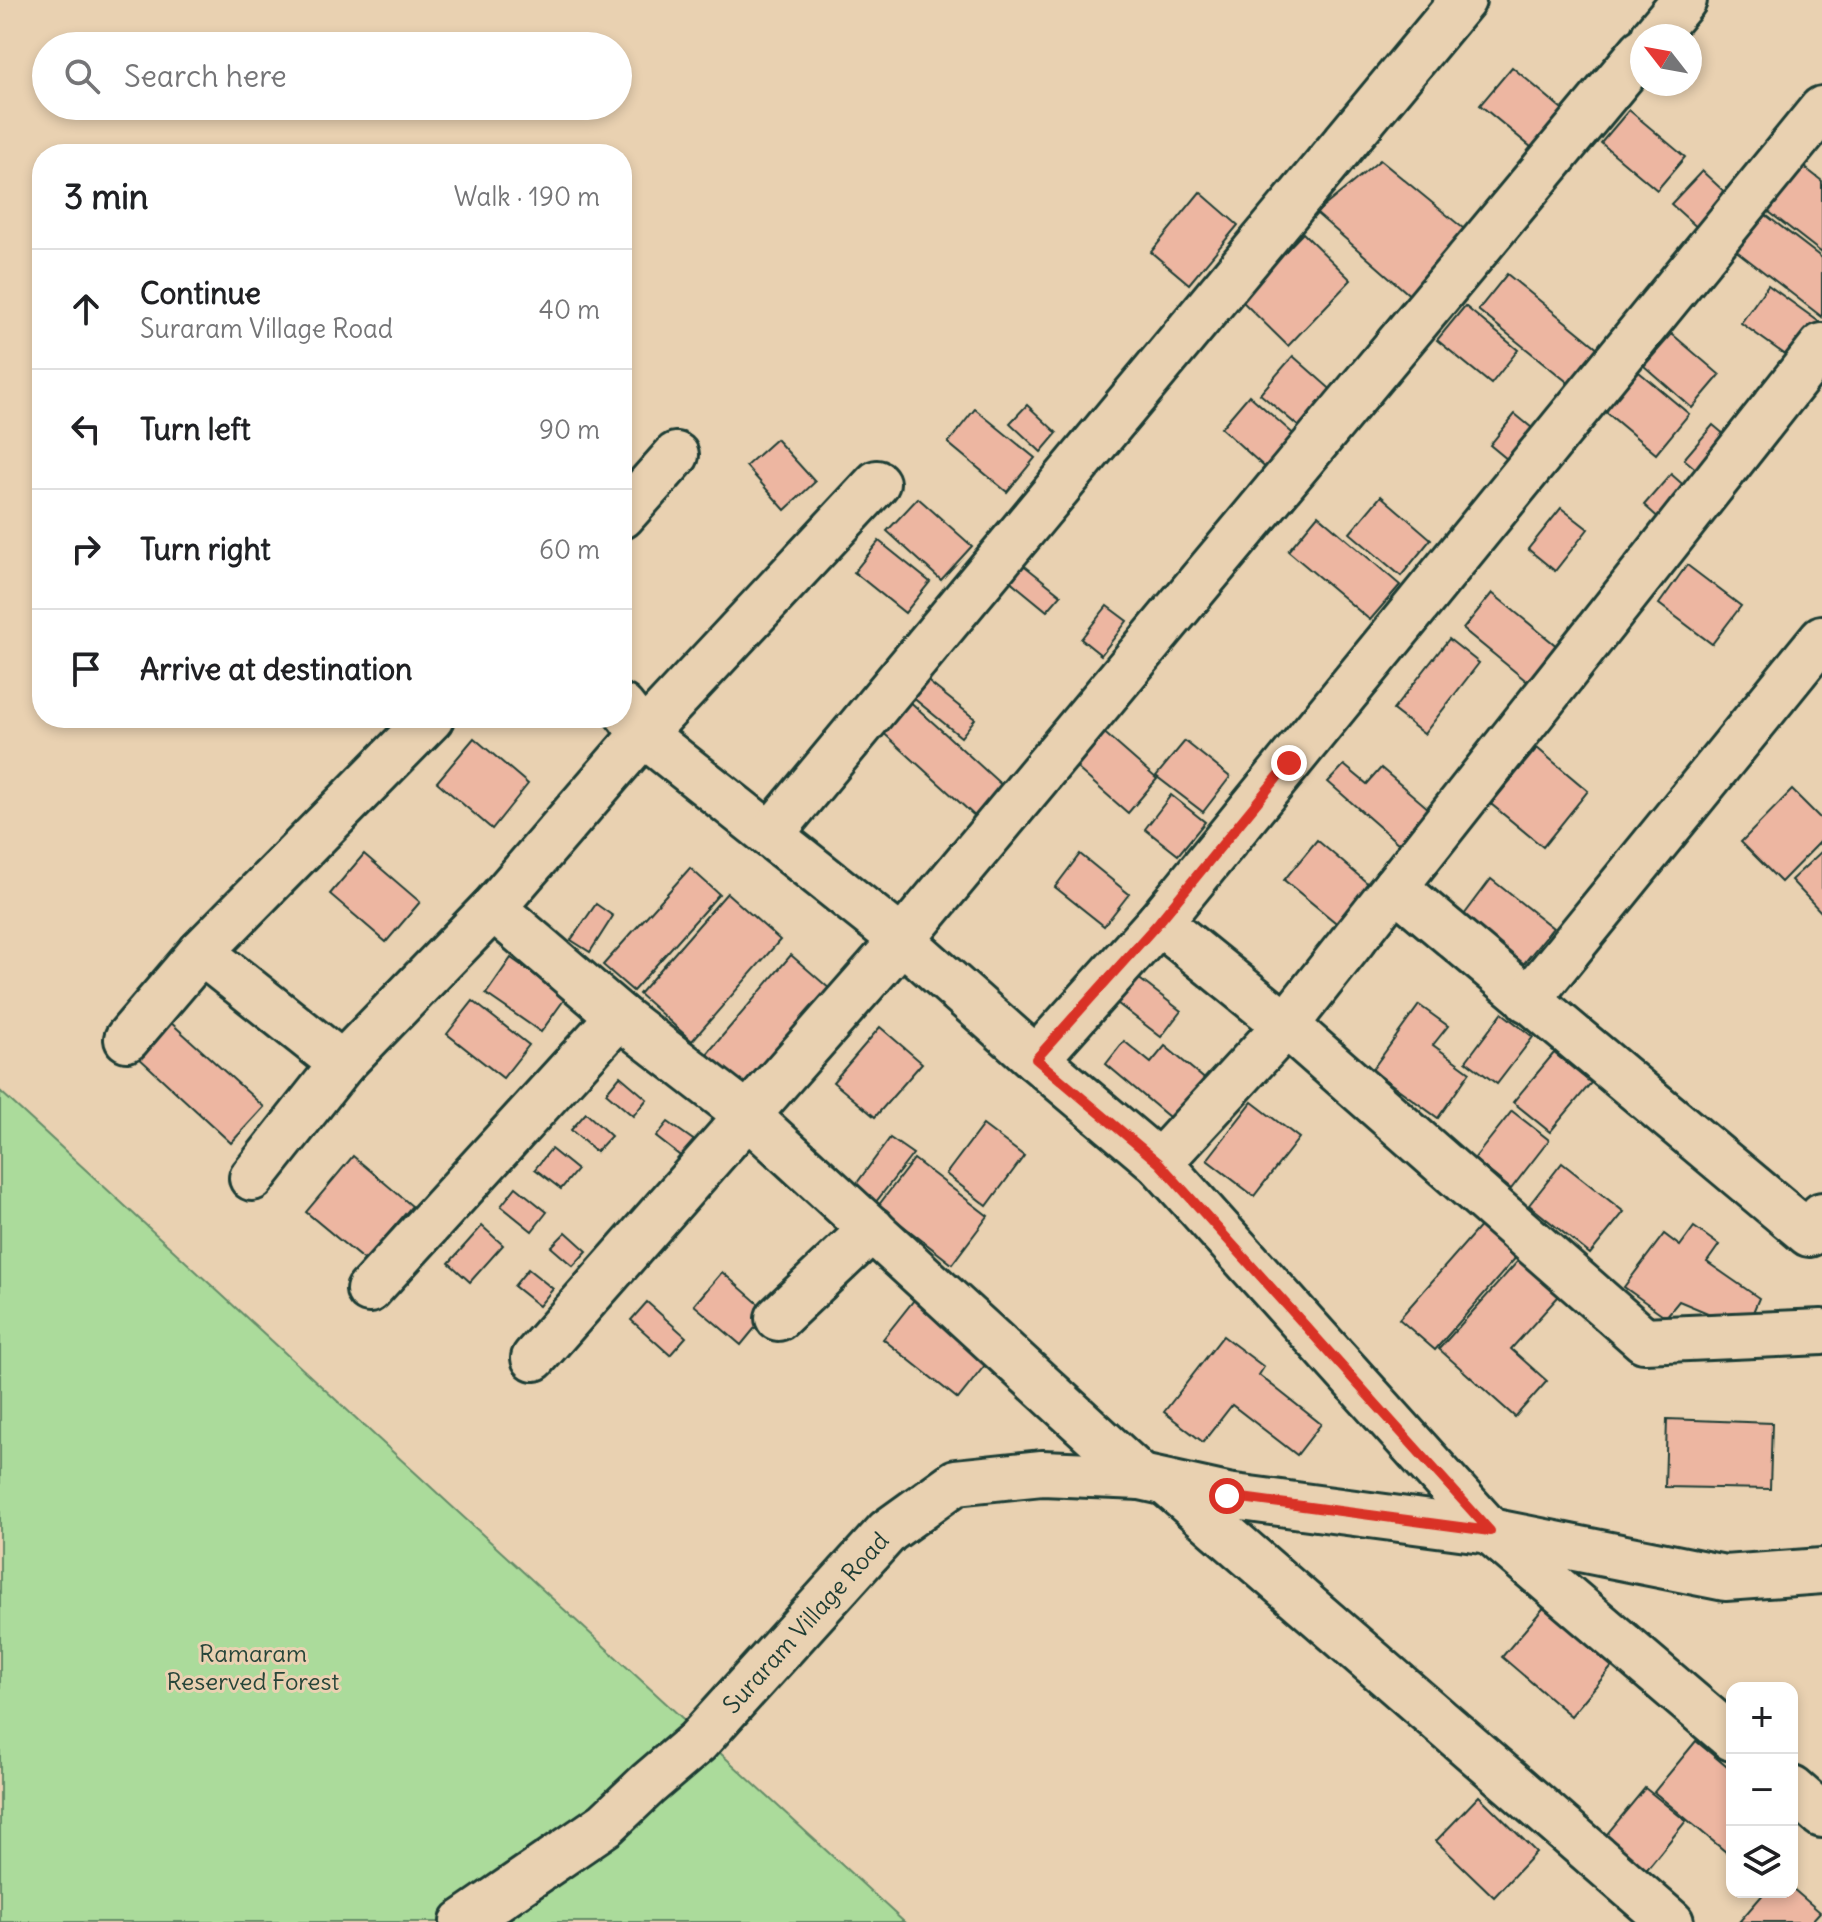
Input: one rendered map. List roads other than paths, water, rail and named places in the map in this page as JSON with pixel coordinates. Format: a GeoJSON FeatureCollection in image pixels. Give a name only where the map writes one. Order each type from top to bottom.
{"type":"FeatureCollection","features":[{"type":"Feature","properties":{"kind":"street"},"geometry":{"type":"LineString","coordinates":[[770,835],[1463,0]]}},
{"type":"Feature","properties":{"kind":"street"},"geometry":{"type":"LineString","coordinates":[[1664,24],[1684,0]]}},
{"type":"Feature","properties":{"kind":"street"},"geometry":{"type":"LineString","coordinates":[[534,1358],[902,940],[1630,65]]}},
{"type":"Feature","properties":{"kind":"street"},"geometry":{"type":"LineString","coordinates":[[1036,1059],[1159,922],[1822,109]]}},
{"type":"Feature","properties":{"kind":"street"},"geometry":{"type":"LineString","coordinates":[[1159,1163],[1286,1025],[1822,346]]}},
{"type":"Feature","properties":{"kind":"street"},"geometry":{"type":"LineString","coordinates":[[632,505],[676,455]]}},
{"type":"Feature","properties":{"kind":"street"},"geometry":{"type":"LineString","coordinates":[[877,483],[632,720],[902,940],[1159,1163],[1490,1531],[1726,1733]]}},
{"type":"Feature","properties":{"kind":"street"},"geometry":{"type":"LineString","coordinates":[[1528,1000],[1822,638]]}},
{"type":"Feature","properties":{"kind":"street"},"geometry":{"type":"LineString","coordinates":[[127,1039],[201,952],[421,728]]}},
{"type":"Feature","properties":{"kind":"street"},"geometry":{"type":"LineString","coordinates":[[252,1178],[342,1064],[493,908],[626,728]]}},
{"type":"Feature","properties":{"kind":"street"},"geometry":{"type":"LineString","coordinates":[[1395,887],[1809,1234],[1822,1215]]}},
{"type":"Feature","properties":{"kind":"street"},"geometry":{"type":"LineString","coordinates":[[493,908],[619,1016],[746,1114],[1154,1480],[1671,1922]]}},
{"type":"Feature","properties":{"kind":"street"},"geometry":{"type":"LineString","coordinates":[[1159,922],[1286,1025],[1644,1340],[1822,1332]]}},
{"type":"Feature","properties":{"kind":"street"},"geometry":{"type":"LineString","coordinates":[[201,952],[342,1064]]}},
{"type":"Feature","properties":{"kind":"street"},"geometry":{"type":"LineString","coordinates":[[369,1290],[619,1016]]}},
{"type":"Feature","properties":{"kind":"street"},"geometry":{"type":"LineString","coordinates":[[778,1318],[872,1229]]}},
{"type":"Feature","properties":{"kind":"street","name":"Suraram Village Road"},"geometry":{"type":"LineString","coordinates":[[463,1922],[606,1824],[697,1742],[888,1531],[956,1482],[1042,1473],[1154,1480],[1227,1496],[1490,1531],[1725,1578],[1822,1571]]}},
{"type":"Feature","properties":{"kind":"street"},"geometry":{"type":"LineString","coordinates":[[1798,1794],[1822,1815]]}},
{"type":"Feature","properties":{"kind":"park label","name":"Ramaram Reserved Forest"},"geometry":{"type":"Point","coordinates":[253,1668]}}]}
